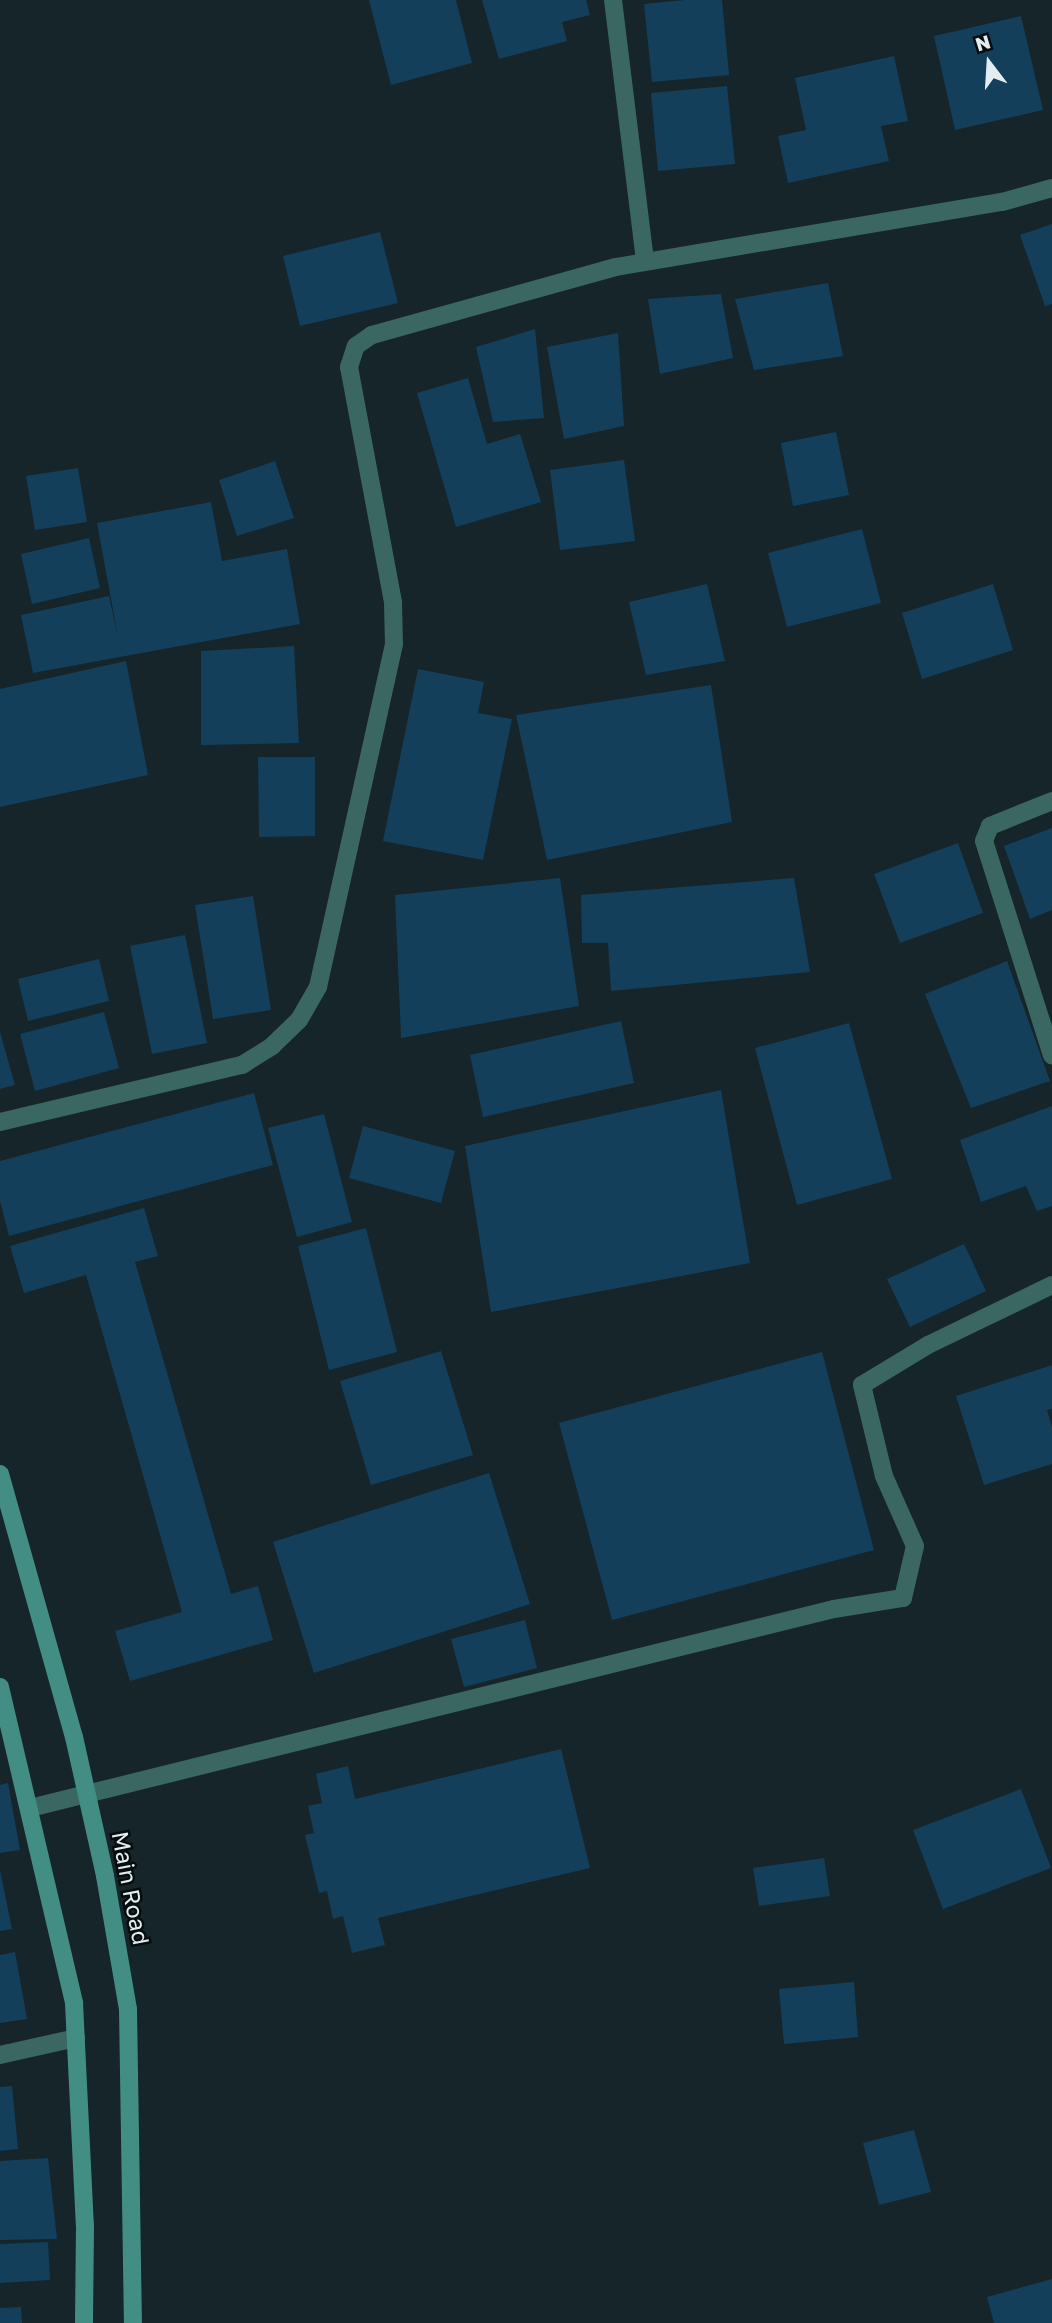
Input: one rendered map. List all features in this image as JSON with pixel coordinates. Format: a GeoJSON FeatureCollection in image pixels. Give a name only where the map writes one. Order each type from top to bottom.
{"type":"FeatureCollection","features":[{"type":"Feature","properties":{"kind":"main road","name":"Main Road"},"geometry":{"type":"LineString","coordinates":[[0,1474],[88,1797],[128,2009],[133,2323]]}},
{"type":"Feature","properties":{"kind":"main road"},"geometry":{"type":"LineString","coordinates":[[0,1687],[74,2003],[84,2323]]}},
{"type":"Feature","properties":{"kind":"street"},"geometry":{"type":"LineString","coordinates":[[613,0],[645,261]]}},
{"type":"Feature","properties":{"kind":"street"},"geometry":{"type":"LineString","coordinates":[[0,1122],[242,1065],[272,1046],[299,1020],[318,987],[394,644],[393,602],[349,367],[356,346],[372,335],[645,261],[1002,202],[1052,188]]}},
{"type":"Feature","properties":{"kind":"street"},"geometry":{"type":"LineString","coordinates":[[1052,802],[990,826],[984,841],[1052,1055]]}},
{"type":"Feature","properties":{"kind":"street"},"geometry":{"type":"LineString","coordinates":[[30,1808],[88,1797],[834,1609],[903,1598],[915,1546],[884,1476],[862,1385],[928,1345],[1052,1285]]}},
{"type":"Feature","properties":{"kind":"street"},"geometry":{"type":"LineString","coordinates":[[0,2055],[76,2038]]}},
{"type":"Feature","properties":{"kind":"building"},"geometry":{"type":"Polygon","coordinates":[[[369,0],[456,0],[472,63],[391,85],[369,0]]]}},
{"type":"Feature","properties":{"kind":"building"},"geometry":{"type":"Polygon","coordinates":[[[482,0],[586,0],[590,15],[562,22],[567,41],[499,59],[482,0]]]}},
{"type":"Feature","properties":{"kind":"building"},"geometry":{"type":"Polygon","coordinates":[[[722,0],[729,75],[652,82],[644,4],[722,0]]]}},
{"type":"Feature","properties":{"kind":"building"},"geometry":{"type":"Polygon","coordinates":[[[1021,16],[1043,110],[955,130],[934,36],[1021,16]]]}},
{"type":"Feature","properties":{"kind":"building"},"geometry":{"type":"Polygon","coordinates":[[[894,56],[908,121],[881,126],[889,161],[788,183],[778,136],[806,130],[795,78],[894,56]]]}},
{"type":"Feature","properties":{"kind":"building"},"geometry":{"type":"Polygon","coordinates":[[[727,86],[735,164],[658,171],[651,93],[727,86]]]}},
{"type":"Feature","properties":{"kind":"building"},"geometry":{"type":"Polygon","coordinates":[[[1052,224],[1052,304],[1045,306],[1020,235],[1052,224]]]}},
{"type":"Feature","properties":{"kind":"building"},"geometry":{"type":"Polygon","coordinates":[[[380,232],[398,303],[300,326],[283,256],[380,232]]]}},
{"type":"Feature","properties":{"kind":"building"},"geometry":{"type":"Polygon","coordinates":[[[828,283],[843,356],[754,370],[735,299],[828,283]]]}},
{"type":"Feature","properties":{"kind":"building"},"geometry":{"type":"Polygon","coordinates":[[[721,294],[733,358],[660,374],[648,299],[721,294]]]}},
{"type":"Feature","properties":{"kind":"building"},"geometry":{"type":"Polygon","coordinates":[[[535,329],[544,418],[493,422],[476,347],[535,329]]]}},
{"type":"Feature","properties":{"kind":"building"},"geometry":{"type":"Polygon","coordinates":[[[618,333],[624,426],[564,439],[547,347],[618,333]]]}},
{"type":"Feature","properties":{"kind":"building"},"geometry":{"type":"Polygon","coordinates":[[[468,378],[487,444],[520,434],[541,502],[456,527],[417,393],[468,378]]]}},
{"type":"Feature","properties":{"kind":"building"},"geometry":{"type":"Polygon","coordinates":[[[836,432],[849,495],[793,506],[781,443],[836,432]]]}},
{"type":"Feature","properties":{"kind":"building"},"geometry":{"type":"Polygon","coordinates":[[[624,460],[635,541],[560,550],[550,470],[624,460]]]}},
{"type":"Feature","properties":{"kind":"building"},"geometry":{"type":"Polygon","coordinates":[[[275,461],[294,518],[237,536],[219,480],[275,461]]]}},
{"type":"Feature","properties":{"kind":"building"},"geometry":{"type":"Polygon","coordinates":[[[78,468],[87,522],[35,530],[26,476],[78,468]]]}},
{"type":"Feature","properties":{"kind":"building"},"geometry":{"type":"Polygon","coordinates":[[[211,502],[222,561],[287,549],[300,624],[33,673],[21,615],[109,596],[118,637],[97,523],[211,502]]]}},
{"type":"Feature","properties":{"kind":"building"},"geometry":{"type":"Polygon","coordinates":[[[862,529],[881,603],[787,627],[768,553],[862,529]]]}},
{"type":"Feature","properties":{"kind":"building"},"geometry":{"type":"Polygon","coordinates":[[[89,538],[100,588],[32,604],[21,554],[89,538]]]}},
{"type":"Feature","properties":{"kind":"building"},"geometry":{"type":"Polygon","coordinates":[[[707,584],[725,661],[646,675],[629,602],[707,584]]]}},
{"type":"Feature","properties":{"kind":"building"},"geometry":{"type":"Polygon","coordinates":[[[993,584],[1013,650],[922,679],[902,613],[993,584]]]}},
{"type":"Feature","properties":{"kind":"building"},"geometry":{"type":"Polygon","coordinates":[[[294,646],[299,743],[201,745],[201,651],[294,646]]]}},
{"type":"Feature","properties":{"kind":"building"},"geometry":{"type":"Polygon","coordinates":[[[126,661],[148,775],[0,807],[0,689],[126,661]]]}},
{"type":"Feature","properties":{"kind":"building"},"geometry":{"type":"Polygon","coordinates":[[[418,669],[484,682],[478,713],[512,719],[483,860],[383,841],[418,669]]]}},
{"type":"Feature","properties":{"kind":"building"},"geometry":{"type":"Polygon","coordinates":[[[711,685],[732,822],[547,860],[516,715],[711,685]]]}},
{"type":"Feature","properties":{"kind":"building"},"geometry":{"type":"Polygon","coordinates":[[[258,757],[315,757],[315,836],[259,837],[258,757]]]}},
{"type":"Feature","properties":{"kind":"building"},"geometry":{"type":"Polygon","coordinates":[[[1052,828],[1052,910],[1030,919],[1004,846],[1052,828]]]}},
{"type":"Feature","properties":{"kind":"building"},"geometry":{"type":"Polygon","coordinates":[[[958,843],[983,913],[900,943],[874,874],[958,843]]]}},
{"type":"Feature","properties":{"kind":"building"},"geometry":{"type":"Polygon","coordinates":[[[560,878],[579,1006],[401,1038],[395,895],[560,878]]]}},
{"type":"Feature","properties":{"kind":"building"},"geometry":{"type":"Polygon","coordinates":[[[794,878],[810,972],[611,991],[608,943],[582,943],[581,895],[794,878]]]}},
{"type":"Feature","properties":{"kind":"building"},"geometry":{"type":"Polygon","coordinates":[[[253,896],[271,1010],[213,1019],[195,905],[253,896]]]}},
{"type":"Feature","properties":{"kind":"building"},"geometry":{"type":"Polygon","coordinates":[[[185,935],[207,1043],[152,1054],[130,946],[185,935]]]}},
{"type":"Feature","properties":{"kind":"building"},"geometry":{"type":"Polygon","coordinates":[[[99,959],[109,1001],[28,1021],[18,979],[99,959]]]}},
{"type":"Feature","properties":{"kind":"building"},"geometry":{"type":"Polygon","coordinates":[[[1007,961],[1050,1081],[971,1108],[925,994],[1007,961]]]}},
{"type":"Feature","properties":{"kind":"building"},"geometry":{"type":"Polygon","coordinates":[[[104,1012],[119,1068],[35,1091],[20,1034],[104,1012]]]}},
{"type":"Feature","properties":{"kind":"building"},"geometry":{"type":"Polygon","coordinates":[[[621,1021],[634,1083],[483,1117],[470,1055],[621,1021]]]}},
{"type":"Feature","properties":{"kind":"building"},"geometry":{"type":"Polygon","coordinates":[[[849,1023],[892,1179],[797,1205],[755,1048],[849,1023]]]}},
{"type":"Feature","properties":{"kind":"building"},"geometry":{"type":"Polygon","coordinates":[[[0,1032],[15,1085],[0,1089],[0,1032]]]}},
{"type":"Feature","properties":{"kind":"building"},"geometry":{"type":"Polygon","coordinates":[[[721,1090],[750,1263],[491,1312],[465,1146],[721,1090]]]}},
{"type":"Feature","properties":{"kind":"building"},"geometry":{"type":"Polygon","coordinates":[[[254,1093],[273,1165],[9,1236],[0,1201],[0,1161],[254,1093]]]}},
{"type":"Feature","properties":{"kind":"building"},"geometry":{"type":"Polygon","coordinates":[[[1052,1106],[1052,1206],[1037,1211],[1026,1186],[981,1202],[960,1140],[1052,1106]]]}},
{"type":"Feature","properties":{"kind":"building"},"geometry":{"type":"Polygon","coordinates":[[[324,1114],[352,1222],[297,1237],[268,1128],[324,1114]]]}},
{"type":"Feature","properties":{"kind":"building"},"geometry":{"type":"Polygon","coordinates":[[[363,1126],[455,1151],[441,1203],[349,1178],[363,1126]]]}},
{"type":"Feature","properties":{"kind":"building"},"geometry":{"type":"Polygon","coordinates":[[[144,1208],[158,1256],[135,1262],[231,1594],[258,1586],[273,1640],[130,1681],[115,1631],[182,1612],[86,1275],[24,1293],[10,1246],[144,1208]]]}},
{"type":"Feature","properties":{"kind":"building"},"geometry":{"type":"Polygon","coordinates":[[[366,1228],[397,1352],[329,1370],[298,1246],[366,1228]]]}},
{"type":"Feature","properties":{"kind":"building"},"geometry":{"type":"Polygon","coordinates":[[[964,1244],[986,1291],[910,1327],[887,1279],[964,1244]]]}},
{"type":"Feature","properties":{"kind":"building"},"geometry":{"type":"Polygon","coordinates":[[[441,1351],[473,1455],[371,1485],[340,1381],[441,1351]]]}},
{"type":"Feature","properties":{"kind":"building"},"geometry":{"type":"Polygon","coordinates":[[[822,1352],[874,1550],[612,1620],[559,1423],[822,1352]]]}},
{"type":"Feature","properties":{"kind":"building"},"geometry":{"type":"Polygon","coordinates":[[[1052,1365],[1052,1409],[1047,1410],[1052,1427],[1052,1464],[984,1485],[956,1396],[1052,1365]]]}},
{"type":"Feature","properties":{"kind":"building"},"geometry":{"type":"Polygon","coordinates":[[[489,1473],[530,1604],[314,1673],[273,1542],[489,1473]]]}},
{"type":"Feature","properties":{"kind":"building"},"geometry":{"type":"Polygon","coordinates":[[[525,1620],[537,1668],[464,1687],[451,1639],[525,1620]]]}},
{"type":"Feature","properties":{"kind":"building"},"geometry":{"type":"Polygon","coordinates":[[[561,1749],[590,1868],[378,1918],[385,1945],[352,1953],[343,1916],[333,1919],[327,1891],[319,1893],[305,1835],[314,1833],[308,1806],[322,1803],[316,1774],[348,1766],[355,1799],[561,1749]]]}},
{"type":"Feature","properties":{"kind":"building"},"geometry":{"type":"Polygon","coordinates":[[[8,1783],[20,1850],[0,1853],[0,1785],[8,1783]]]}},
{"type":"Feature","properties":{"kind":"building"},"geometry":{"type":"Polygon","coordinates":[[[1021,1789],[1051,1868],[943,1909],[913,1830],[1021,1789]]]}},
{"type":"Feature","properties":{"kind":"building"},"geometry":{"type":"Polygon","coordinates":[[[824,1858],[830,1896],[759,1906],[753,1868],[824,1858]]]}},
{"type":"Feature","properties":{"kind":"building"},"geometry":{"type":"Polygon","coordinates":[[[0,1870],[12,1929],[0,1931],[0,1870]]]}},
{"type":"Feature","properties":{"kind":"building"},"geometry":{"type":"Polygon","coordinates":[[[15,1952],[27,2019],[0,2023],[0,1955],[15,1952]]]}},
{"type":"Feature","properties":{"kind":"building"},"geometry":{"type":"Polygon","coordinates":[[[854,1982],[858,2037],[784,2044],[779,1989],[854,1982]]]}},
{"type":"Feature","properties":{"kind":"building"},"geometry":{"type":"Polygon","coordinates":[[[12,2086],[18,2149],[0,2151],[0,2087],[12,2086]]]}},
{"type":"Feature","properties":{"kind":"building"},"geometry":{"type":"Polygon","coordinates":[[[914,2130],[931,2192],[879,2205],[863,2143],[914,2130]]]}},
{"type":"Feature","properties":{"kind":"building"},"geometry":{"type":"Polygon","coordinates":[[[48,2158],[57,2239],[0,2240],[0,2161],[48,2158]]]}},
{"type":"Feature","properties":{"kind":"building"},"geometry":{"type":"Polygon","coordinates":[[[48,2242],[50,2280],[0,2283],[0,2244],[48,2242]]]}},
{"type":"Feature","properties":{"kind":"building"},"geometry":{"type":"Polygon","coordinates":[[[1052,2279],[1052,2323],[994,2323],[987,2297],[1052,2279]]]}},
{"type":"Feature","properties":{"kind":"building"},"geometry":{"type":"Polygon","coordinates":[[[21,2307],[22,2323],[0,2323],[0,2308],[21,2307]]]}}]}
